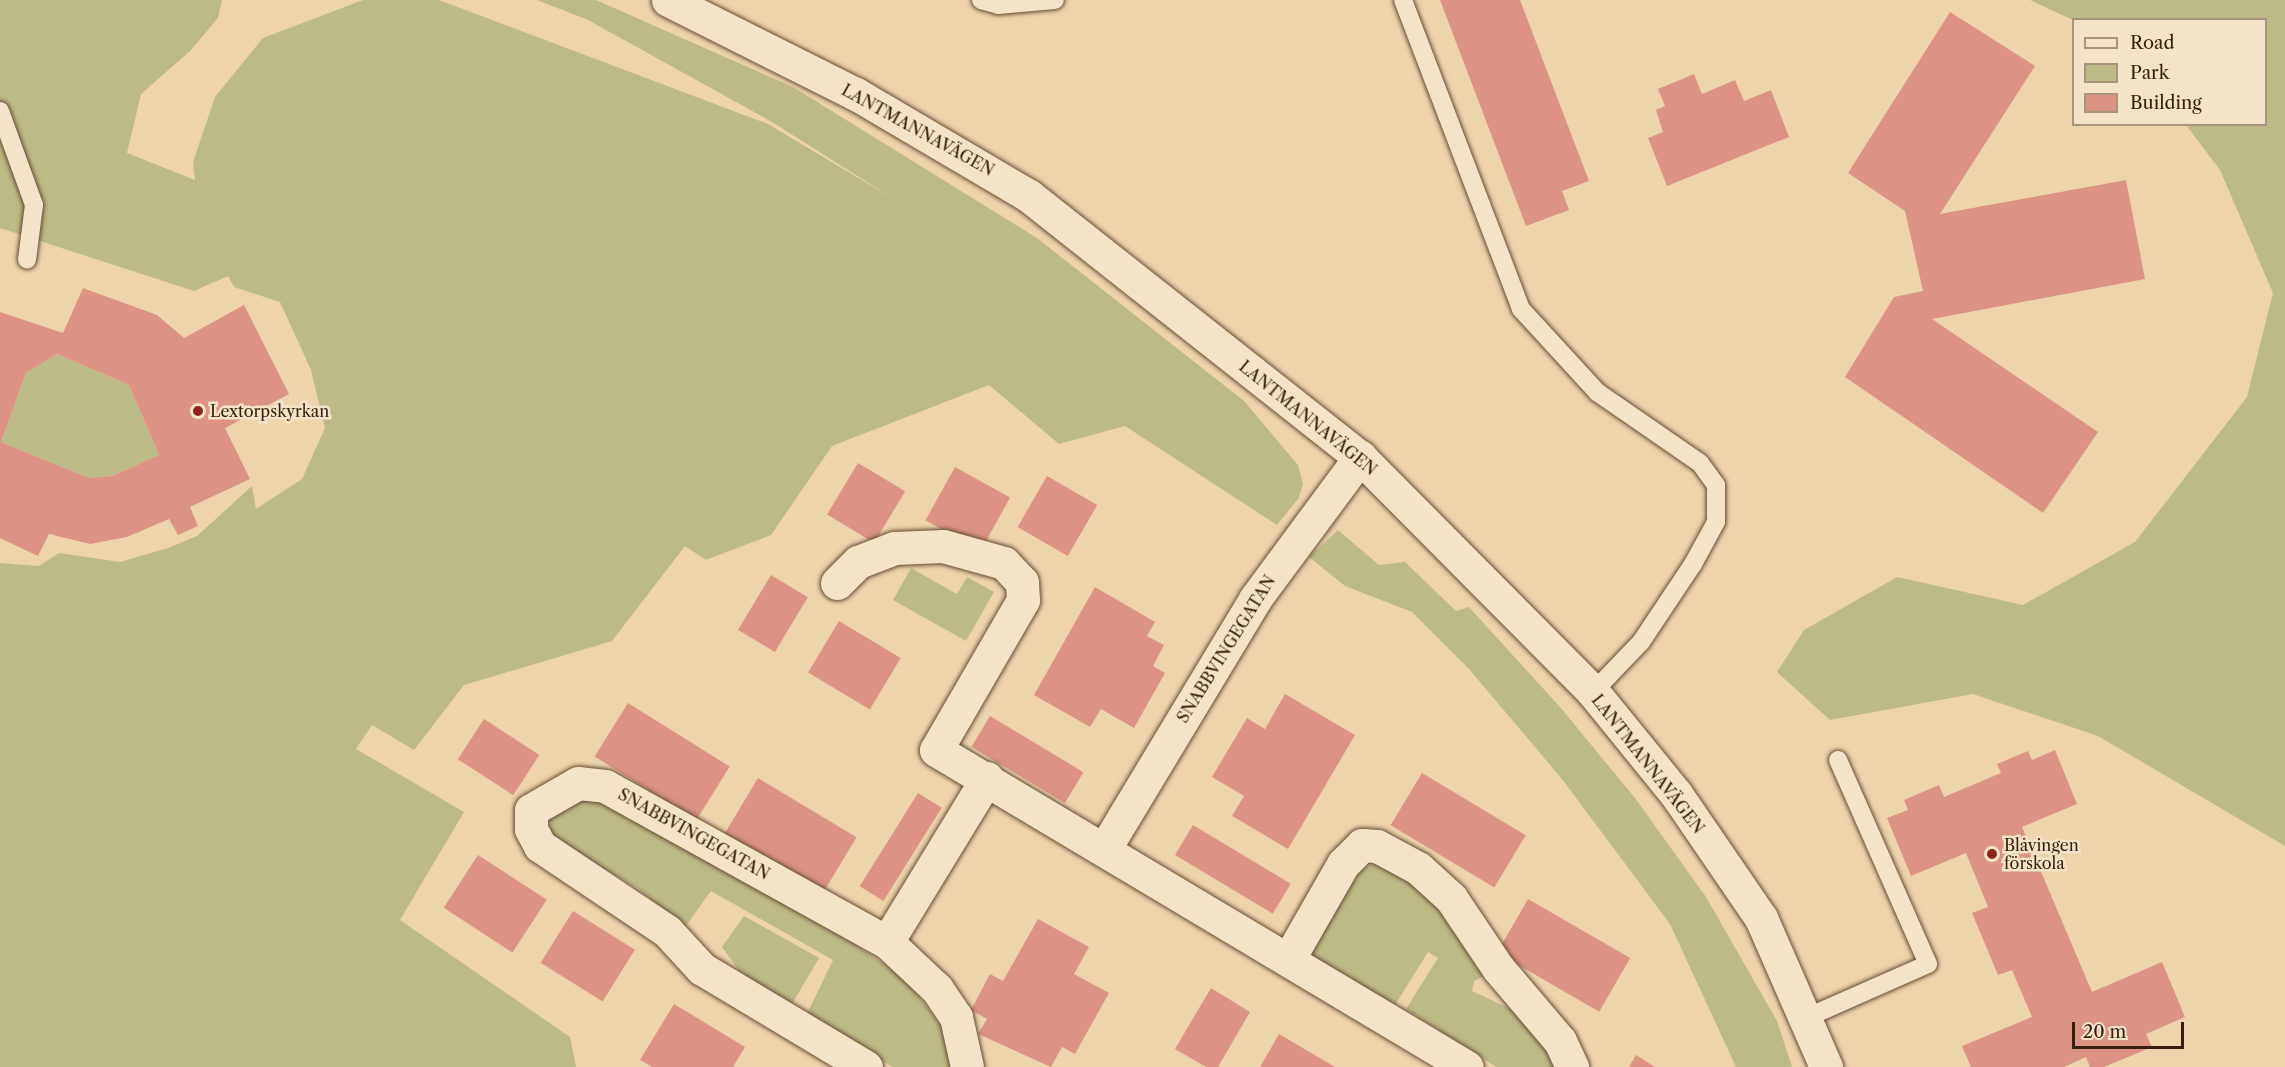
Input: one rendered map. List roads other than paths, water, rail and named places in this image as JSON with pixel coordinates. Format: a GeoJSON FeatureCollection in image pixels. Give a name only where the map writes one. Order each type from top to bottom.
{"type":"FeatureCollection","features":[{"type":"Feature","properties":{"kind":"street","name":"LANTMANNAVÄGEN"},"geometry":{"type":"LineString","coordinates":[[668,0],[856,94],[1029,196],[1360,457],[1593,692],[1676,794],[1761,918],[1808,1017],[1826,1067]]}},
{"type":"Feature","properties":{"kind":"street","name":"SNABBVINGEGATAN"},"geometry":{"type":"LineString","coordinates":[[1105,848],[1256,599],[1360,457]]}},
{"type":"Feature","properties":{"kind":"street"},"geometry":{"type":"LineString","coordinates":[[837,583],[858,562],[915,546],[943,546],[1004,562],[1014,572],[1023,600],[936,750],[1105,848],[1467,1067]]}},
{"type":"Feature","properties":{"kind":"street"},"geometry":{"type":"LineString","coordinates":[[887,942],[987,778]]}},
{"type":"Feature","properties":{"kind":"street","name":"SNABBVINGEGATAN"},"geometry":{"type":"LineString","coordinates":[[866,1067],[702,969],[666,931],[540,846],[531,829],[531,810],[578,783],[605,786],[887,942],[937,988],[956,1017],[967,1067]]}},
{"type":"Feature","properties":{"kind":"street"},"geometry":{"type":"LineString","coordinates":[[1288,960],[1347,858],[1362,845],[1377,846],[1418,868],[1451,898],[1498,968],[1560,1041],[1572,1067]]}},
{"type":"Feature","properties":{"kind":"lane"},"geometry":{"type":"LineString","coordinates":[[981,0],[998,5],[1055,0]]}},
{"type":"Feature","properties":{"kind":"lane"},"geometry":{"type":"LineString","coordinates":[[1403,0],[1521,309],[1597,392],[1700,463],[1716,485],[1716,522],[1693,564],[1641,642],[1593,692]]}},
{"type":"Feature","properties":{"kind":"lane"},"geometry":{"type":"LineString","coordinates":[[0,111],[34,205],[27,260]]}},
{"type":"Feature","properties":{"kind":"lane"},"geometry":{"type":"LineString","coordinates":[[1808,1017],[1928,964],[1838,760]]}},
{"type":"Feature","properties":{"kind":"place","name":"Lextorpskyrkan"},"geometry":{"type":"Point","coordinates":[198,411]}},
{"type":"Feature","properties":{"kind":"place","name":"Blåvingen förskola"},"geometry":{"type":"Point","coordinates":[1992,854]}}]}
